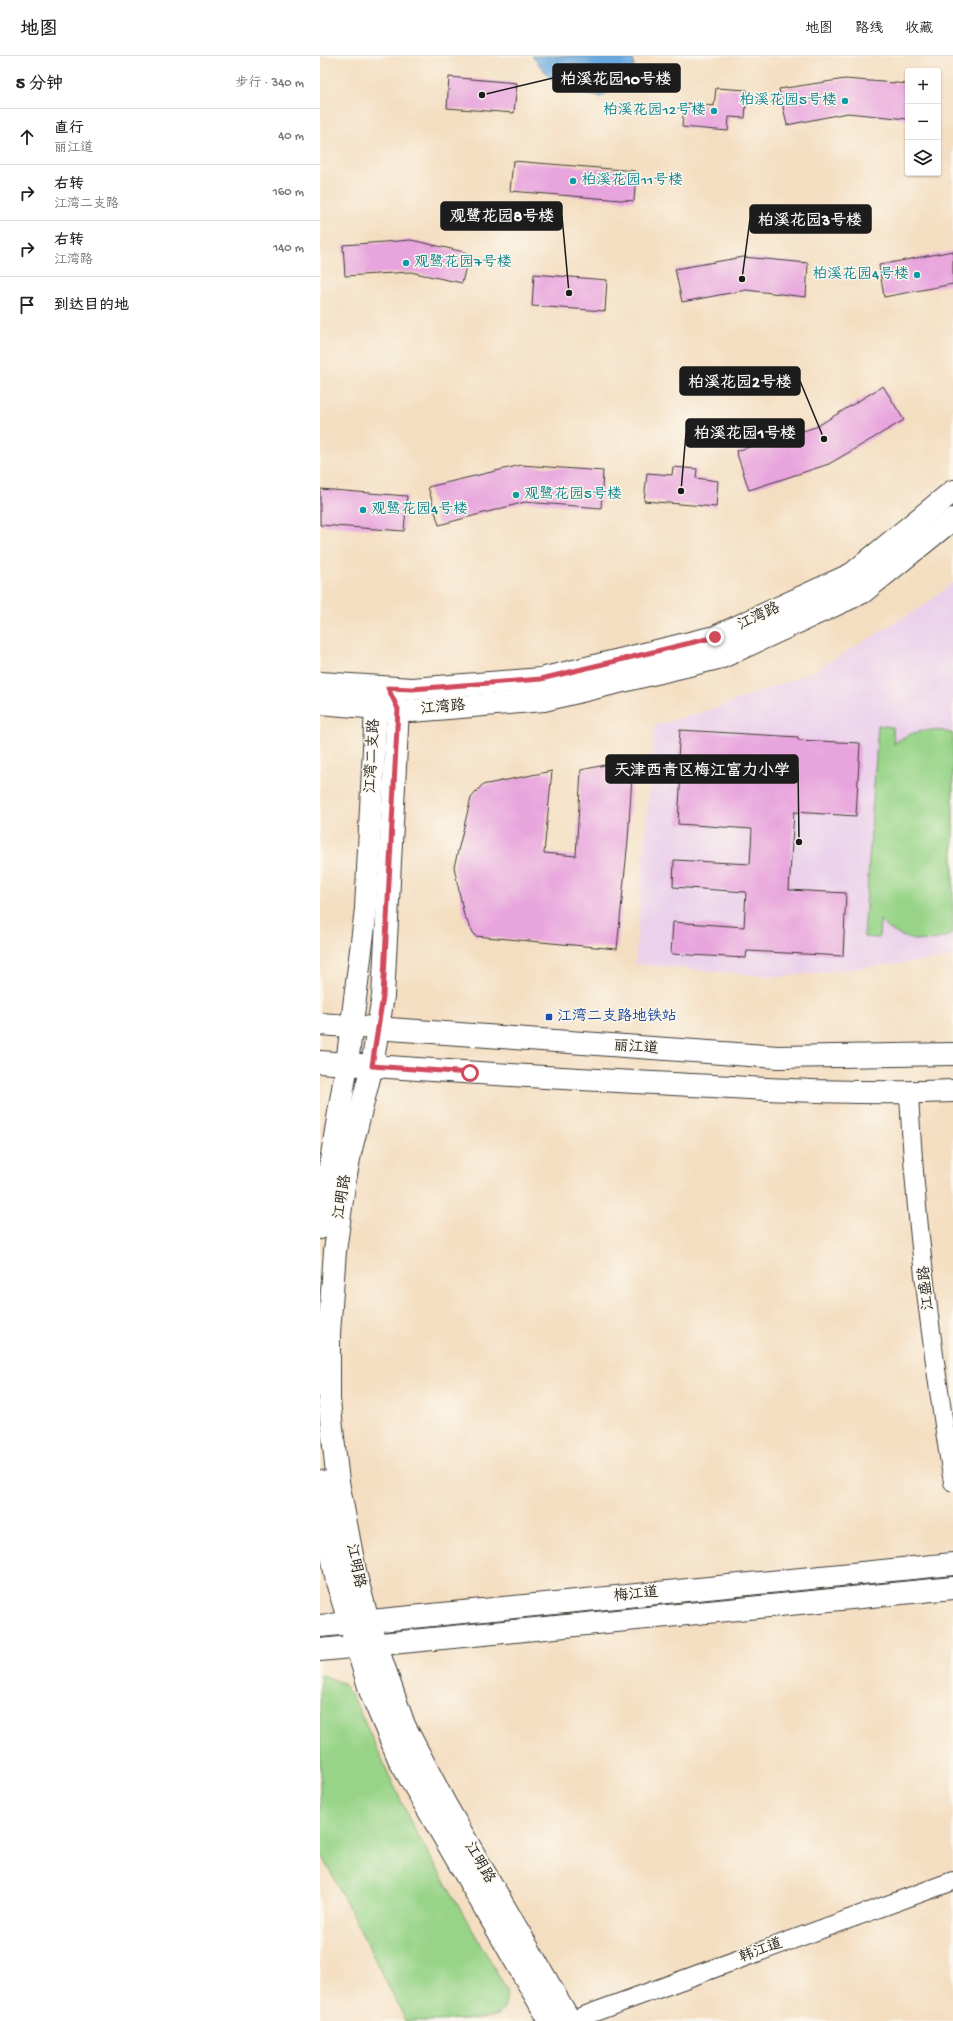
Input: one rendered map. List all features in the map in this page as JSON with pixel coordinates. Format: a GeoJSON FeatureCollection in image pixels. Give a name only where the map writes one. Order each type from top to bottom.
{"type":"FeatureCollection","features":[{"type":"Feature","properties":{"kind":"street","name":"江湾路"},"geometry":{"type":"LineString","coordinates":[[320,683],[412,689],[541,679],[715,637],[852,574],[953,491]]}},
{"type":"Feature","properties":{"kind":"street","name":"江湾路"},"geometry":{"type":"LineString","coordinates":[[320,703],[412,711],[544,700],[722,657],[863,592],[953,519]]}},
{"type":"Feature","properties":{"kind":"street","name":"江湾二支路"},"geometry":{"type":"LineString","coordinates":[[347,1064],[366,909],[376,708],[388,688]]}},
{"type":"Feature","properties":{"kind":"street","name":"江湾二支路"},"geometry":{"type":"LineString","coordinates":[[372,1066],[383,996],[398,709],[388,688]]}},
{"type":"Feature","properties":{"kind":"street","name":"丽江道"},"geometry":{"type":"LineString","coordinates":[[320,1024],[778,1057],[953,1054]]}},
{"type":"Feature","properties":{"kind":"street"},"geometry":{"type":"LineString","coordinates":[[320,1062],[470,1073],[777,1090],[909,1092],[953,1091]]}},
{"type":"Feature","properties":{"kind":"street","name":"江明路"},"geometry":{"type":"LineString","coordinates":[[320,1228],[347,1064]]}},
{"type":"Feature","properties":{"kind":"street","name":"江明路"},"geometry":{"type":"LineString","coordinates":[[358,1622],[356,1576],[338,1482],[329,1401],[329,1340],[335,1251],[344,1185],[351,1149],[372,1066]]}},
{"type":"Feature","properties":{"kind":"street","name":"江盛路"},"geometry":{"type":"LineString","coordinates":[[909,1092],[911,1147],[936,1375],[953,1482]]}},
{"type":"Feature","properties":{"kind":"street","name":"江明路"},"geometry":{"type":"LineString","coordinates":[[320,1481],[337,1582],[358,1622],[365,1645],[445,1804],[570,2021]]}},
{"type":"Feature","properties":{"kind":"street","name":"梅江道"},"geometry":{"type":"LineString","coordinates":[[320,1626],[953,1564]]}},
{"type":"Feature","properties":{"kind":"street","name":"梅江道"},"geometry":{"type":"LineString","coordinates":[[320,1650],[953,1588]]}},
{"type":"Feature","properties":{"kind":"street","name":"江明路"},"geometry":{"type":"LineString","coordinates":[[365,1645],[371,1693],[400,1761],[550,2021]]}},
{"type":"Feature","properties":{"kind":"street","name":"韩江道"},"geometry":{"type":"LineString","coordinates":[[570,2021],[953,1881]]}},
{"type":"Feature","properties":{"kind":"shaded area"},"geometry":{"type":"Polygon","coordinates":[[[953,582],[953,958],[779,977],[635,964],[654,726],[719,707],[814,671],[928,603],[953,582]]]}},
{"type":"Feature","properties":{"kind":"green space"},"geometry":{"type":"Polygon","coordinates":[[[878,725],[893,727],[894,744],[907,736],[922,731],[938,730],[953,734],[953,933],[934,940],[914,940],[905,937],[895,933],[880,920],[879,938],[864,937],[878,725]]]}},
{"type":"Feature","properties":{"kind":"green space"},"geometry":{"type":"Polygon","coordinates":[[[320,1674],[342,1683],[352,1695],[413,1827],[507,1990],[505,2007],[498,2015],[468,2020],[406,2021],[320,1851],[320,1674]]]}},
{"type":"Feature","properties":{"kind":"water"},"geometry":{"type":"Polygon","coordinates":[[[532,56],[633,56],[634,69],[602,97],[561,91],[532,56]]]}},
{"type":"Feature","properties":{"kind":"building"},"geometry":{"type":"Polygon","coordinates":[[[449,77],[517,83],[514,113],[447,108],[449,77]]]}},
{"type":"Feature","properties":{"kind":"building","name":"柏溪花园5号楼"},"geometry":{"type":"Polygon","coordinates":[[[845,79],[905,84],[905,119],[847,113],[787,125],[779,89],[845,79]]]}},
{"type":"Feature","properties":{"kind":"building","name":"柏溪花园12号楼"},"geometry":{"type":"Polygon","coordinates":[[[716,88],[747,90],[745,118],[729,117],[728,131],[682,127],[684,103],[714,106],[716,88]]]}},
{"type":"Feature","properties":{"kind":"building","name":"柏溪花园11号楼"},"geometry":{"type":"Polygon","coordinates":[[[513,161],[636,171],[634,201],[510,191],[513,161]]]}},
{"type":"Feature","properties":{"kind":"building","name":"观鹭花园7号楼"},"geometry":{"type":"Polygon","coordinates":[[[411,240],[469,253],[462,283],[410,272],[345,276],[343,245],[411,240]]]}},
{"type":"Feature","properties":{"kind":"building","name":"柏溪花园4号楼"},"geometry":{"type":"Polygon","coordinates":[[[953,251],[953,284],[884,297],[879,265],[953,251]]]}},
{"type":"Feature","properties":{"kind":"building"},"geometry":{"type":"Polygon","coordinates":[[[743,257],[808,263],[806,297],[746,290],[682,302],[675,269],[743,257]]]}},
{"type":"Feature","properties":{"kind":"building"},"geometry":{"type":"Polygon","coordinates":[[[534,274],[607,280],[605,311],[532,306],[534,274]]]}},
{"type":"Feature","properties":{"kind":"building"},"geometry":{"type":"Polygon","coordinates":[[[883,386],[904,420],[829,464],[749,490],[736,451],[816,427],[883,386]]]}},
{"type":"Feature","properties":{"kind":"building","name":"观鹭花园5号楼"},"geometry":{"type":"Polygon","coordinates":[[[521,465],[603,471],[601,508],[525,502],[439,525],[428,487],[521,465]]]}},
{"type":"Feature","properties":{"kind":"building"},"geometry":{"type":"Polygon","coordinates":[[[673,467],[697,469],[696,478],[718,481],[716,507],[644,501],[647,473],[672,475],[673,467]]]}},
{"type":"Feature","properties":{"kind":"building","name":"观鹭花园4号楼"},"geometry":{"type":"Polygon","coordinates":[[[320,489],[407,496],[404,531],[320,525],[320,489]]]}},
{"type":"Feature","properties":{"kind":"building"},"geometry":{"type":"Polygon","coordinates":[[[680,730],[798,737],[798,740],[860,743],[856,816],[794,812],[789,890],[846,893],[843,956],[747,951],[746,958],[671,954],[673,922],[744,927],[746,892],[673,887],[674,860],[750,864],[752,829],[678,824],[681,772],[677,772],[680,730]]]}},
{"type":"Feature","properties":{"kind":"building"},"geometry":{"type":"Polygon","coordinates":[[[633,759],[628,840],[617,949],[475,936],[464,915],[454,867],[471,798],[482,785],[552,771],[544,853],[576,856],[581,770],[633,759]]]}},
{"type":"Feature","properties":{"kind":"place","name":"柏溪花园10号楼"},"geometry":{"type":"Point","coordinates":[482,95]}},
{"type":"Feature","properties":{"kind":"place","name":"柏溪花园5号楼"},"geometry":{"type":"Point","coordinates":[845,101]}},
{"type":"Feature","properties":{"kind":"place","name":"柏溪花园12号楼"},"geometry":{"type":"Point","coordinates":[714,111]}},
{"type":"Feature","properties":{"kind":"place","name":"柏溪花园11号楼"},"geometry":{"type":"Point","coordinates":[573,181]}},
{"type":"Feature","properties":{"kind":"place","name":"观鹭花园7号楼"},"geometry":{"type":"Point","coordinates":[406,263]}},
{"type":"Feature","properties":{"kind":"place","name":"柏溪花园4号楼"},"geometry":{"type":"Point","coordinates":[917,275]}},
{"type":"Feature","properties":{"kind":"place","name":"柏溪花园3号楼"},"geometry":{"type":"Point","coordinates":[742,279]}},
{"type":"Feature","properties":{"kind":"place","name":"观鹭花园8号楼"},"geometry":{"type":"Point","coordinates":[569,293]}},
{"type":"Feature","properties":{"kind":"place","name":"柏溪花园2号楼"},"geometry":{"type":"Point","coordinates":[824,439]}},
{"type":"Feature","properties":{"kind":"place","name":"柏溪花园1号楼"},"geometry":{"type":"Point","coordinates":[681,491]}},
{"type":"Feature","properties":{"kind":"place","name":"观鹭花园5号楼"},"geometry":{"type":"Point","coordinates":[516,495]}},
{"type":"Feature","properties":{"kind":"place","name":"观鹭花园4号楼"},"geometry":{"type":"Point","coordinates":[363,510]}},
{"type":"Feature","properties":{"kind":"place","name":"天津西青区梅江富力小学"},"geometry":{"type":"Point","coordinates":[799,842]}},
{"type":"Feature","properties":{"kind":"place","name":"江湾二支路地铁站"},"geometry":{"type":"Point","coordinates":[549,1017]}},
{"type":"Feature","properties":{"kind":"route"},"geometry":{"type":"LineString","coordinates":[[470,1073],[372,1066],[383,996],[398,709],[388,688],[412,689],[541,679],[715,637]]}}]}
